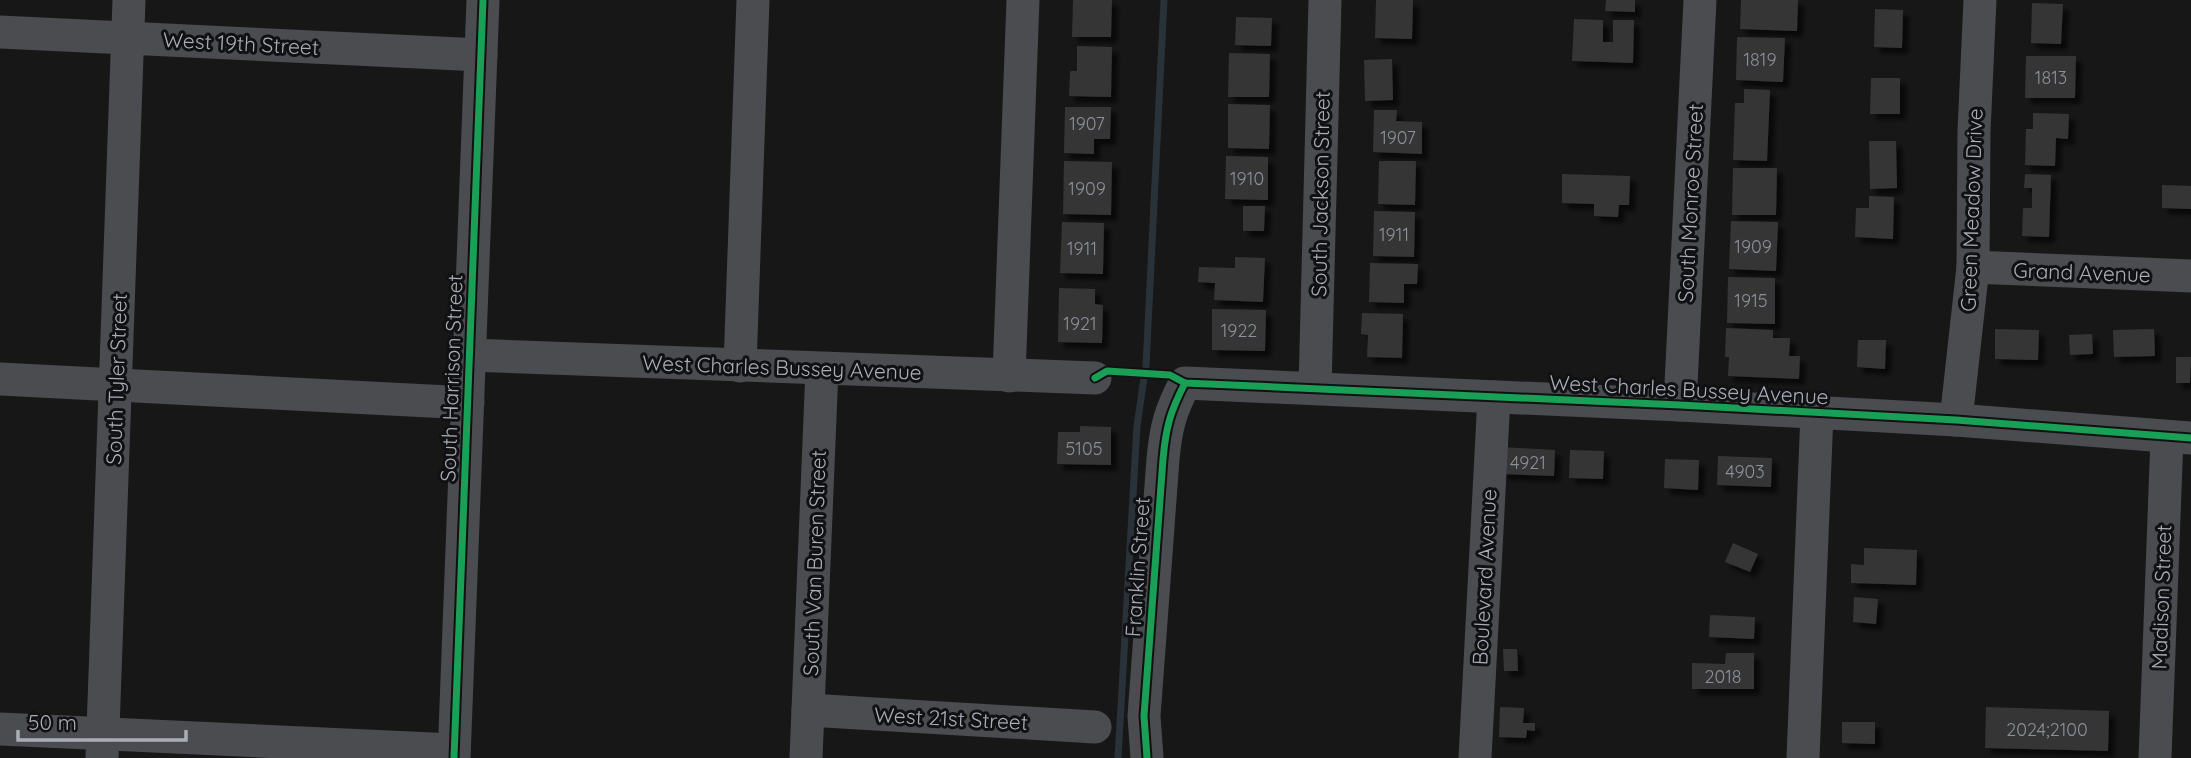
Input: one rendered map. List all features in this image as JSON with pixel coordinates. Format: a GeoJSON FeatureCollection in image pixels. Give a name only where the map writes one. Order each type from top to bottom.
{"type":"FeatureCollection","features":[{"type":"Feature","properties":{"kind":"street","name":"South Tyler Street"},"geometry":{"type":"LineString","coordinates":[[102,746],[129,0]]}},
{"type":"Feature","properties":{"kind":"street","name":"South Harrison Street"},"geometry":{"type":"LineString","coordinates":[[454,754],[483,0]]}},
{"type":"Feature","properties":{"kind":"street"},"geometry":{"type":"LineString","coordinates":[[740,366],[753,0]]}},
{"type":"Feature","properties":{"kind":"street"},"geometry":{"type":"LineString","coordinates":[[1009,376],[1023,0]]}},
{"type":"Feature","properties":{"kind":"street","name":"South Jackson Street"},"geometry":{"type":"LineString","coordinates":[[1315,388],[1325,0]]}},
{"type":"Feature","properties":{"kind":"street","name":"South Monroe Street"},"geometry":{"type":"LineString","coordinates":[[1680,405],[1700,0]]}},
{"type":"Feature","properties":{"kind":"street","name":"Green Meadow Drive"},"geometry":{"type":"LineString","coordinates":[[1956,420],[1973,267],[1980,0]]}},
{"type":"Feature","properties":{"kind":"street","name":"West 19th Street"},"geometry":{"type":"LineString","coordinates":[[0,32],[481,55]]}},
{"type":"Feature","properties":{"kind":"street","name":"Grand Avenue"},"geometry":{"type":"LineString","coordinates":[[1973,267],[2191,276]]}},
{"type":"Feature","properties":{"kind":"street","name":"West Charles Bussey Avenue"},"geometry":{"type":"LineString","coordinates":[[470,355],[1095,378]]}},
{"type":"Feature","properties":{"kind":"street","name":"South Van Buren Street"},"geometry":{"type":"LineString","coordinates":[[806,758],[822,369]]}},
{"type":"Feature","properties":{"kind":"street"},"geometry":{"type":"LineString","coordinates":[[0,379],[468,403]]}},
{"type":"Feature","properties":{"kind":"street","name":"West Charles Bussey Avenue"},"geometry":{"type":"LineString","coordinates":[[1185,383],[1680,405],[1956,420],[2179,437]]}},
{"type":"Feature","properties":{"kind":"street","name":"Franklin Street"},"geometry":{"type":"LineString","coordinates":[[1147,758],[1144,716],[1163,459],[1167,424],[1185,383]]}},
{"type":"Feature","properties":{"kind":"street","name":"Boulevard Avenue"},"geometry":{"type":"LineString","coordinates":[[1475,758],[1494,397]]}},
{"type":"Feature","properties":{"kind":"street"},"geometry":{"type":"LineString","coordinates":[[1803,758],[1817,413]]}},
{"type":"Feature","properties":{"kind":"street","name":"Madison Street"},"geometry":{"type":"LineString","coordinates":[[2155,758],[2179,437]]}},
{"type":"Feature","properties":{"kind":"street","name":"West 21st Street"},"geometry":{"type":"LineString","coordinates":[[808,710],[1095,727]]}},
{"type":"Feature","properties":{"kind":"street"},"geometry":{"type":"LineString","coordinates":[[0,729],[102,746],[454,754]]}},
{"type":"Feature","properties":{"kind":"building"},"geometry":{"type":"Polygon","coordinates":[[[1073,0],[1112,0],[1111,37],[1072,37],[1073,0]]]}},
{"type":"Feature","properties":{"kind":"building"},"geometry":{"type":"Polygon","coordinates":[[[1376,0],[1413,0],[1412,39],[1375,38],[1376,0]]]}},
{"type":"Feature","properties":{"kind":"building"},"geometry":{"type":"Polygon","coordinates":[[[1606,0],[1635,0],[1635,12],[1605,11],[1606,0]]]}},
{"type":"Feature","properties":{"kind":"building"},"geometry":{"type":"Polygon","coordinates":[[[1741,0],[1798,0],[1797,31],[1740,29],[1741,0]]]}},
{"type":"Feature","properties":{"kind":"building"},"geometry":{"type":"Polygon","coordinates":[[[2032,3],[2063,4],[2061,44],[2031,43],[2032,3]]]}},
{"type":"Feature","properties":{"kind":"building"},"geometry":{"type":"Polygon","coordinates":[[[1875,9],[1903,10],[1902,48],[1874,47],[1875,9]]]}},
{"type":"Feature","properties":{"kind":"building"},"geometry":{"type":"Polygon","coordinates":[[[1236,17],[1272,18],[1271,46],[1235,45],[1236,17]]]}},
{"type":"Feature","properties":{"kind":"building"},"geometry":{"type":"Polygon","coordinates":[[[1574,19],[1603,20],[1603,42],[1613,42],[1613,20],[1634,20],[1633,63],[1572,61],[1574,19]]]}},
{"type":"Feature","properties":{"kind":"building"},"geometry":{"type":"Polygon","coordinates":[[[1737,37],[1785,38],[1783,82],[1736,80],[1737,37]]]}},
{"type":"Feature","properties":{"kind":"building"},"geometry":{"type":"Polygon","coordinates":[[[1077,46],[1112,47],[1111,97],[1069,96],[1070,71],[1077,71],[1077,46]]]}},
{"type":"Feature","properties":{"kind":"building"},"geometry":{"type":"Polygon","coordinates":[[[1229,53],[1270,54],[1269,97],[1228,97],[1229,53]]]}},
{"type":"Feature","properties":{"kind":"building"},"geometry":{"type":"Polygon","coordinates":[[[2026,56],[2076,56],[2075,98],[2025,98],[2026,56]]]}},
{"type":"Feature","properties":{"kind":"building"},"geometry":{"type":"Polygon","coordinates":[[[1392,59],[1393,100],[1365,101],[1364,60],[1392,59]]]}},
{"type":"Feature","properties":{"kind":"building"},"geometry":{"type":"Polygon","coordinates":[[[1871,78],[1900,78],[1900,114],[1870,114],[1871,78]]]}},
{"type":"Feature","properties":{"kind":"building"},"geometry":{"type":"Polygon","coordinates":[[[1744,89],[1770,90],[1767,161],[1733,160],[1735,103],[1744,103],[1744,89]]]}},
{"type":"Feature","properties":{"kind":"building"},"geometry":{"type":"Polygon","coordinates":[[[1228,104],[1270,105],[1269,149],[1228,148],[1228,104]]]}},
{"type":"Feature","properties":{"kind":"building"},"geometry":{"type":"Polygon","coordinates":[[[1065,107],[1111,107],[1110,139],[1094,139],[1094,154],[1064,153],[1065,107]]]}},
{"type":"Feature","properties":{"kind":"building"},"geometry":{"type":"Polygon","coordinates":[[[1374,110],[1397,110],[1396,121],[1422,122],[1422,154],[1373,152],[1374,110]]]}},
{"type":"Feature","properties":{"kind":"building"},"geometry":{"type":"Polygon","coordinates":[[[2033,113],[2069,114],[2068,139],[2056,138],[2055,166],[2025,165],[2026,129],[2033,129],[2033,113]]]}},
{"type":"Feature","properties":{"kind":"building"},"geometry":{"type":"Polygon","coordinates":[[[1869,141],[1896,141],[1897,188],[1870,189],[1869,141]]]}},
{"type":"Feature","properties":{"kind":"building"},"geometry":{"type":"Polygon","coordinates":[[[1226,156],[1268,157],[1268,200],[1225,199],[1226,156]]]}},
{"type":"Feature","properties":{"kind":"building"},"geometry":{"type":"Polygon","coordinates":[[[1064,161],[1112,162],[1111,215],[1063,214],[1064,161]]]}},
{"type":"Feature","properties":{"kind":"building"},"geometry":{"type":"Polygon","coordinates":[[[1379,161],[1416,161],[1415,205],[1378,204],[1379,161]]]}},
{"type":"Feature","properties":{"kind":"building"},"geometry":{"type":"Polygon","coordinates":[[[1733,168],[1777,168],[1776,215],[1732,215],[1733,168]]]}},
{"type":"Feature","properties":{"kind":"building"},"geometry":{"type":"Polygon","coordinates":[[[1562,174],[1630,176],[1629,205],[1619,205],[1618,217],[1594,216],[1594,204],[1562,203],[1562,174]]]}},
{"type":"Feature","properties":{"kind":"building"},"geometry":{"type":"Polygon","coordinates":[[[2025,174],[2051,175],[2049,237],[2022,236],[2023,208],[2032,208],[2032,188],[2024,188],[2025,174]]]}},
{"type":"Feature","properties":{"kind":"building"},"geometry":{"type":"Polygon","coordinates":[[[2162,185],[2191,186],[2191,209],[2162,208],[2162,185]]]}},
{"type":"Feature","properties":{"kind":"building"},"geometry":{"type":"Polygon","coordinates":[[[1869,196],[1894,197],[1893,239],[1855,237],[1856,208],[1869,208],[1869,196]]]}},
{"type":"Feature","properties":{"kind":"building"},"geometry":{"type":"Polygon","coordinates":[[[1243,206],[1265,206],[1264,231],[1243,231],[1243,206]]]}},
{"type":"Feature","properties":{"kind":"building"},"geometry":{"type":"Polygon","coordinates":[[[1374,211],[1415,212],[1414,257],[1373,256],[1374,211]]]}},
{"type":"Feature","properties":{"kind":"building"},"geometry":{"type":"Polygon","coordinates":[[[1731,221],[1778,222],[1776,271],[1729,269],[1731,221]]]}},
{"type":"Feature","properties":{"kind":"building"},"geometry":{"type":"Polygon","coordinates":[[[1062,222],[1104,223],[1103,274],[1060,273],[1062,222]]]}},
{"type":"Feature","properties":{"kind":"building"},"geometry":{"type":"Polygon","coordinates":[[[1235,257],[1265,258],[1263,302],[1214,300],[1215,283],[1198,282],[1199,267],[1235,268],[1235,257]]]}},
{"type":"Feature","properties":{"kind":"building"},"geometry":{"type":"Polygon","coordinates":[[[1370,263],[1418,264],[1417,284],[1404,284],[1404,303],[1369,302],[1370,263]]]}},
{"type":"Feature","properties":{"kind":"building"},"geometry":{"type":"Polygon","coordinates":[[[1728,277],[1775,278],[1775,324],[1727,323],[1728,277]]]}},
{"type":"Feature","properties":{"kind":"building"},"geometry":{"type":"Polygon","coordinates":[[[1059,288],[1095,289],[1095,304],[1103,305],[1102,343],[1058,342],[1059,288]]]}},
{"type":"Feature","properties":{"kind":"building"},"geometry":{"type":"Polygon","coordinates":[[[1212,309],[1266,310],[1265,351],[1212,350],[1212,309]]]}},
{"type":"Feature","properties":{"kind":"building"},"geometry":{"type":"Polygon","coordinates":[[[1362,313],[1403,314],[1402,358],[1367,357],[1368,335],[1361,334],[1362,313]]]}},
{"type":"Feature","properties":{"kind":"building"},"geometry":{"type":"Polygon","coordinates":[[[1726,328],[1773,330],[1773,338],[1790,338],[1789,356],[1800,356],[1799,379],[1728,376],[1729,357],[1725,357],[1726,328]]]}},
{"type":"Feature","properties":{"kind":"building"},"geometry":{"type":"Polygon","coordinates":[[[1995,329],[2039,330],[2038,360],[1995,359],[1995,329]]]}},
{"type":"Feature","properties":{"kind":"building"},"geometry":{"type":"Polygon","coordinates":[[[2154,329],[2155,356],[2114,357],[2113,330],[2154,329]]]}},
{"type":"Feature","properties":{"kind":"building"},"geometry":{"type":"Polygon","coordinates":[[[2092,334],[2093,354],[2070,355],[2069,335],[2092,334]]]}},
{"type":"Feature","properties":{"kind":"building"},"geometry":{"type":"Polygon","coordinates":[[[1858,340],[1886,340],[1885,369],[1857,367],[1858,340]]]}},
{"type":"Feature","properties":{"kind":"building"},"geometry":{"type":"Polygon","coordinates":[[[2176,357],[2191,357],[2190,383],[2176,383],[2176,357]]]}},
{"type":"Feature","properties":{"kind":"building"},"geometry":{"type":"Polygon","coordinates":[[[1080,426],[1111,427],[1111,465],[1057,464],[1058,432],[1080,432],[1080,426]]]}},
{"type":"Feature","properties":{"kind":"building"},"geometry":{"type":"Polygon","coordinates":[[[1502,447],[1555,450],[1554,476],[1501,474],[1502,447]]]}},
{"type":"Feature","properties":{"kind":"building"},"geometry":{"type":"Polygon","coordinates":[[[1570,450],[1604,451],[1603,479],[1569,478],[1570,450]]]}},
{"type":"Feature","properties":{"kind":"building"},"geometry":{"type":"Polygon","coordinates":[[[1718,456],[1772,458],[1771,487],[1717,485],[1718,456]]]}},
{"type":"Feature","properties":{"kind":"building"},"geometry":{"type":"Polygon","coordinates":[[[1665,459],[1699,460],[1698,490],[1664,488],[1665,459]]]}},
{"type":"Feature","properties":{"kind":"building"},"geometry":{"type":"Polygon","coordinates":[[[1733,543],[1758,554],[1750,572],[1725,562],[1733,543]]]}},
{"type":"Feature","properties":{"kind":"building"},"geometry":{"type":"Polygon","coordinates":[[[1864,548],[1917,550],[1916,585],[1851,583],[1851,564],[1864,565],[1864,548]]]}},
{"type":"Feature","properties":{"kind":"building"},"geometry":{"type":"Polygon","coordinates":[[[1854,597],[1878,599],[1876,624],[1853,622],[1854,597]]]}},
{"type":"Feature","properties":{"kind":"building"},"geometry":{"type":"Polygon","coordinates":[[[1710,615],[1755,617],[1754,639],[1709,637],[1710,615]]]}},
{"type":"Feature","properties":{"kind":"building"},"geometry":{"type":"Polygon","coordinates":[[[1503,649],[1517,649],[1518,671],[1504,671],[1503,649]]]}},
{"type":"Feature","properties":{"kind":"building"},"geometry":{"type":"Polygon","coordinates":[[[1726,653],[1754,653],[1754,689],[1692,689],[1692,663],[1725,664],[1726,653]]]}},
{"type":"Feature","properties":{"kind":"building"},"geometry":{"type":"Polygon","coordinates":[[[1500,707],[1524,708],[1523,723],[1535,723],[1535,731],[1527,730],[1526,738],[1499,737],[1500,707]]]}},
{"type":"Feature","properties":{"kind":"building"},"geometry":{"type":"Polygon","coordinates":[[[1986,707],[2109,711],[2108,751],[1985,748],[1986,707]]]}},
{"type":"Feature","properties":{"kind":"building"},"geometry":{"type":"Polygon","coordinates":[[[1842,722],[1875,722],[1875,744],[1842,743],[1842,722]]]}},
{"type":"Feature","properties":{"kind":"waterway"},"geometry":{"type":"LineString","coordinates":[[1146,366],[1164,0]]}},
{"type":"Feature","properties":{"kind":"waterway"},"geometry":{"type":"LineString","coordinates":[[1118,758],[1137,426],[1144,378]]}},
{"type":"Feature","properties":{"kind":"cycle path"},"geometry":{"type":"LineString","coordinates":[[454,758],[483,0]]}},
{"type":"Feature","properties":{"kind":"cycle path"},"geometry":{"type":"LineString","coordinates":[[1095,378],[1107,371],[1170,375],[1185,383],[1956,420],[2191,438]]}},
{"type":"Feature","properties":{"kind":"cycle path"},"geometry":{"type":"LineString","coordinates":[[1147,758],[1144,716],[1163,459],[1170,420],[1185,383]]}}]}
